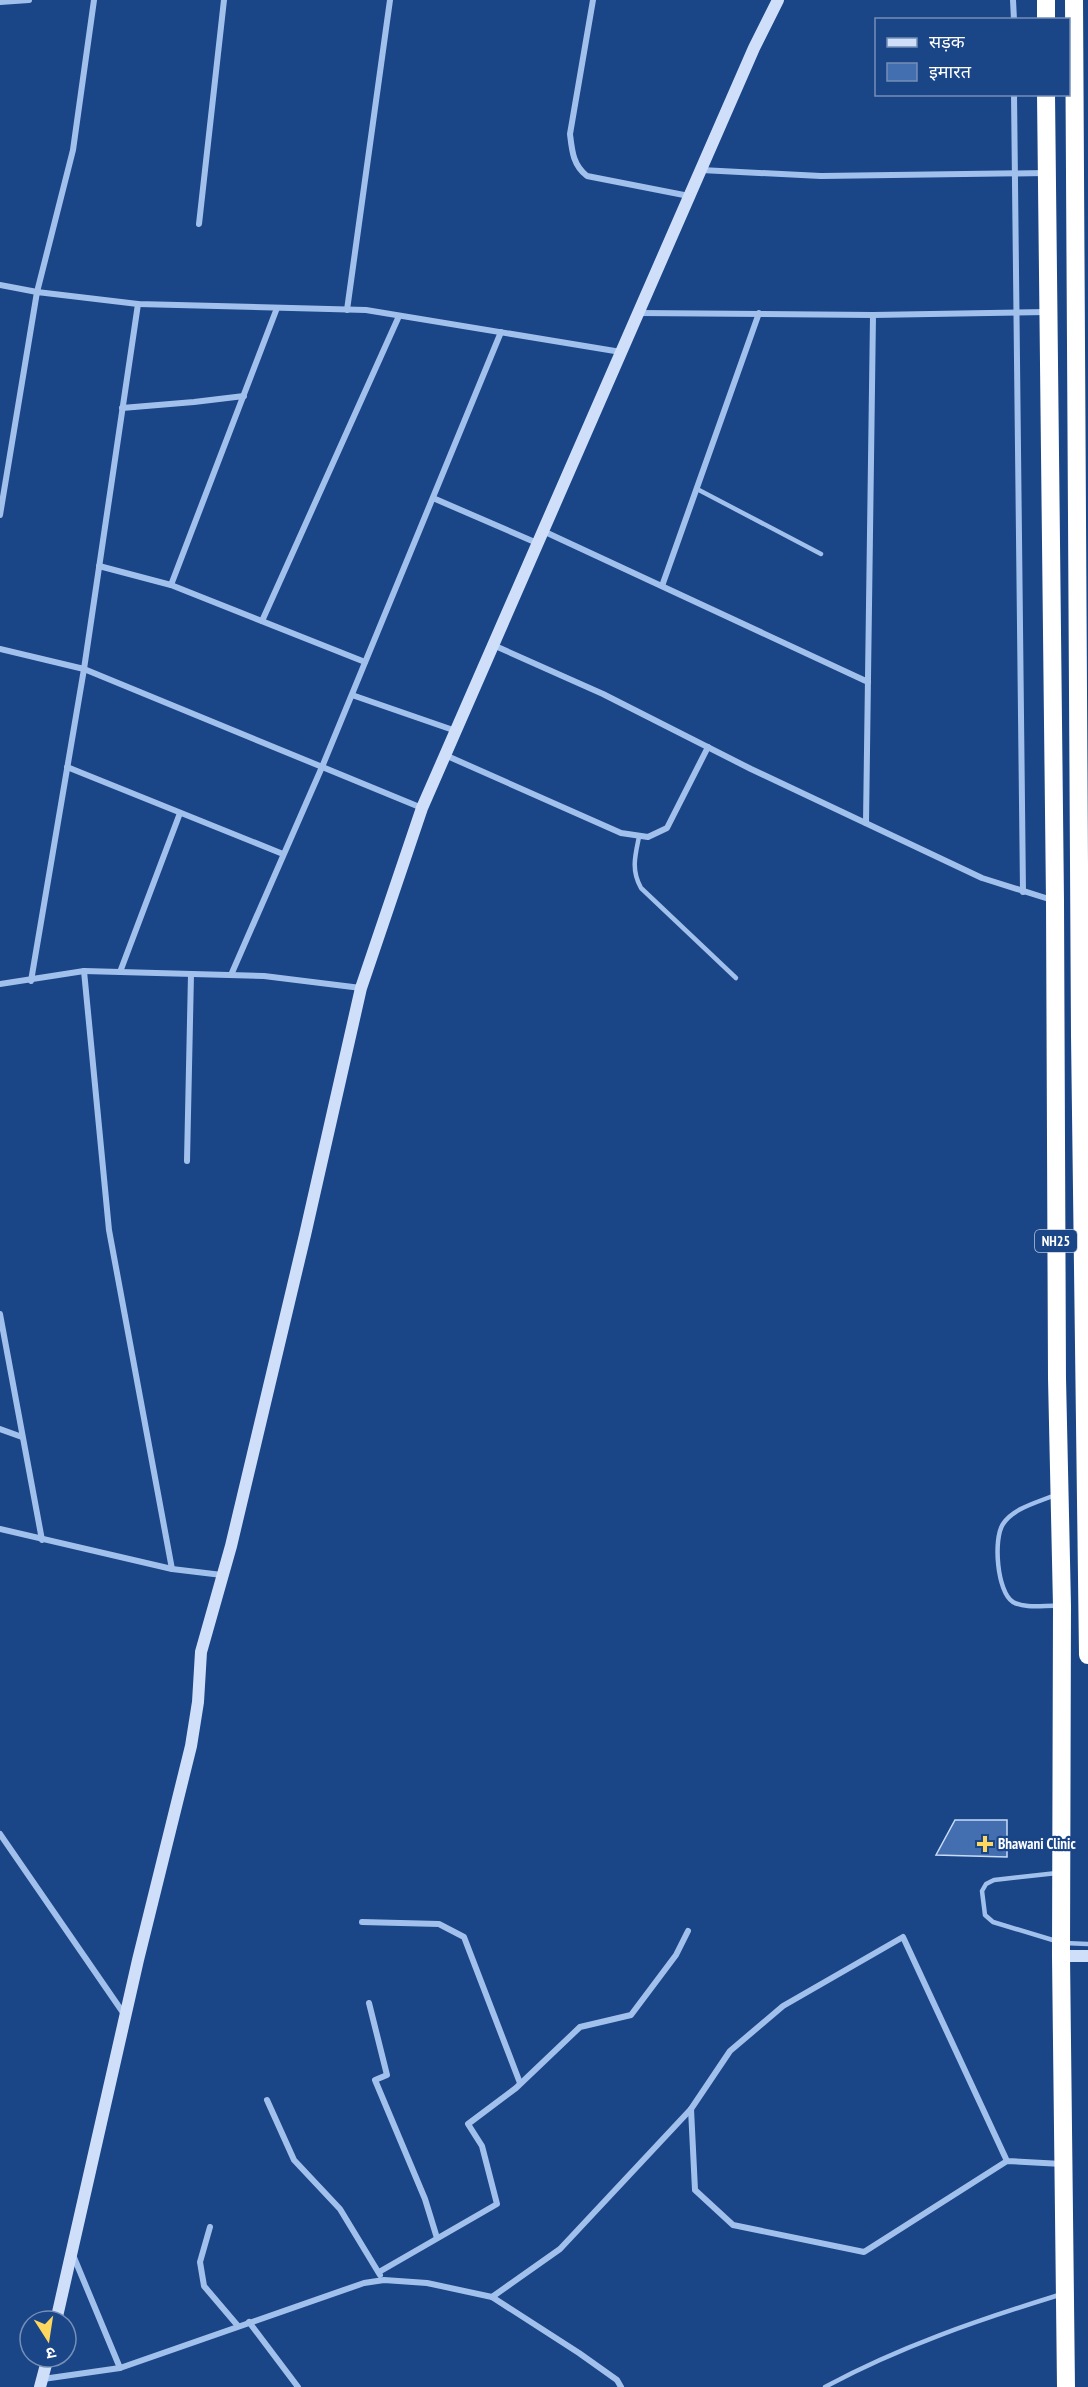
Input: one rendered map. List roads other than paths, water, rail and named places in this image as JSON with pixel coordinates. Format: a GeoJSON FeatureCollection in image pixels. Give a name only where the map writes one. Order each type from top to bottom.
{"type":"FeatureCollection","features":[{"type":"Feature","properties":{"kind":"highway"},"geometry":{"type":"LineString","coordinates":[[1046,0],[1046,18]]}},
{"type":"Feature","properties":{"kind":"highway","name":"NH25"},"geometry":{"type":"LineString","coordinates":[[1074,0],[1078,40],[1082,351],[1088,1655]]}},
{"type":"Feature","properties":{"kind":"highway","name":"NH25"},"geometry":{"type":"LineString","coordinates":[[1046,96],[1055,901],[1057,1378],[1062,1606],[1061,1949],[1066,2387]]}},
{"type":"Feature","properties":{"kind":"street"},"geometry":{"type":"LineString","coordinates":[[0,2],[29,0]]}},
{"type":"Feature","properties":{"kind":"street"},"geometry":{"type":"LineString","coordinates":[[0,516],[37,292],[73,150],[94,0]]}},
{"type":"Feature","properties":{"kind":"street"},"geometry":{"type":"LineString","coordinates":[[199,224],[224,0]]}},
{"type":"Feature","properties":{"kind":"street"},"geometry":{"type":"LineString","coordinates":[[347,310],[390,0]]}},
{"type":"Feature","properties":{"kind":"street"},"geometry":{"type":"LineString","coordinates":[[593,0],[570,134],[572,153],[578,168],[587,176],[689,196]]}},
{"type":"Feature","properties":{"kind":"street"},"geometry":{"type":"LineString","coordinates":[[59,2309],[191,1746],[198,1702],[201,1652],[303,1246],[361,988],[422,808],[754,48],[778,0]]}},
{"type":"Feature","properties":{"kind":"street"},"geometry":{"type":"LineString","coordinates":[[1013,0],[1014,18]]}},
{"type":"Feature","properties":{"kind":"street"},"geometry":{"type":"LineString","coordinates":[[1014,96],[1023,892]]}},
{"type":"Feature","properties":{"kind":"street"},"geometry":{"type":"LineString","coordinates":[[701,170],[821,176],[1047,173]]}},
{"type":"Feature","properties":{"kind":"street"},"geometry":{"type":"LineString","coordinates":[[0,285],[37,292],[138,304],[347,310],[399,316],[622,352]]}},
{"type":"Feature","properties":{"kind":"street"},"geometry":{"type":"LineString","coordinates":[[31,981],[84,669],[138,304]]}},
{"type":"Feature","properties":{"kind":"street"},"geometry":{"type":"LineString","coordinates":[[171,585],[277,308]]}},
{"type":"Feature","properties":{"kind":"street"},"geometry":{"type":"LineString","coordinates":[[638,313],[873,315],[1048,312]]}},
{"type":"Feature","properties":{"kind":"street"},"geometry":{"type":"LineString","coordinates":[[662,586],[759,314]]}},
{"type":"Feature","properties":{"kind":"street"},"geometry":{"type":"LineString","coordinates":[[866,823],[873,315]]}},
{"type":"Feature","properties":{"kind":"street"},"geometry":{"type":"LineString","coordinates":[[262,621],[399,316]]}},
{"type":"Feature","properties":{"kind":"street"},"geometry":{"type":"LineString","coordinates":[[231,975],[322,767],[501,332]]}},
{"type":"Feature","properties":{"kind":"street"},"geometry":{"type":"LineString","coordinates":[[122,408],[244,396]]}},
{"type":"Feature","properties":{"kind":"street"},"geometry":{"type":"LineString","coordinates":[[433,498],[538,543]]}},
{"type":"Feature","properties":{"kind":"street"},"geometry":{"type":"LineString","coordinates":[[543,531],[868,682]]}},
{"type":"Feature","properties":{"kind":"street"},"geometry":{"type":"LineString","coordinates":[[99,566],[171,585],[365,663]]}},
{"type":"Feature","properties":{"kind":"street"},"geometry":{"type":"LineString","coordinates":[[493,645],[603,694],[708,747],[982,878],[1055,901]]}},
{"type":"Feature","properties":{"kind":"street"},"geometry":{"type":"LineString","coordinates":[[0,649],[84,669],[422,808]]}},
{"type":"Feature","properties":{"kind":"street"},"geometry":{"type":"LineString","coordinates":[[352,695],[456,731]]}},
{"type":"Feature","properties":{"kind":"street"},"geometry":{"type":"LineString","coordinates":[[445,755],[621,833],[648,837],[667,828],[708,747]]}},
{"type":"Feature","properties":{"kind":"street"},"geometry":{"type":"LineString","coordinates":[[67,767],[283,854]]}},
{"type":"Feature","properties":{"kind":"street"},"geometry":{"type":"LineString","coordinates":[[120,972],[180,813]]}},
{"type":"Feature","properties":{"kind":"street"},"geometry":{"type":"LineString","coordinates":[[0,984],[84,971],[264,976],[361,988]]}},
{"type":"Feature","properties":{"kind":"street"},"geometry":{"type":"LineString","coordinates":[[84,971],[109,1230],[171,1569]]}},
{"type":"Feature","properties":{"kind":"street"},"geometry":{"type":"LineString","coordinates":[[187,1161],[191,974]]}},
{"type":"Feature","properties":{"kind":"street"},"geometry":{"type":"LineString","coordinates":[[0,1314],[42,1539]]}},
{"type":"Feature","properties":{"kind":"street"},"geometry":{"type":"LineString","coordinates":[[0,1429],[22,1437]]}},
{"type":"Feature","properties":{"kind":"street"},"geometry":{"type":"LineString","coordinates":[[0,1529],[171,1569],[222,1575]]}},
{"type":"Feature","properties":{"kind":"street"},"geometry":{"type":"LineString","coordinates":[[0,1834],[126,2017]]}},
{"type":"Feature","properties":{"kind":"street"},"geometry":{"type":"LineString","coordinates":[[362,1922],[440,1924],[464,1937],[520,2083]]}},
{"type":"Feature","properties":{"kind":"street"},"geometry":{"type":"LineString","coordinates":[[379,2272],[497,2204],[482,2146],[468,2124],[520,2083],[580,2027],[631,2015],[676,1955],[687,1931]]}},
{"type":"Feature","properties":{"kind":"street"},"geometry":{"type":"LineString","coordinates":[[492,2297],[560,2249],[691,2109],[730,2051],[783,2006],[903,1937],[1007,2161]]}},
{"type":"Feature","properties":{"kind":"street"},"geometry":{"type":"LineString","coordinates":[[1061,1949],[1088,1956]]}},
{"type":"Feature","properties":{"kind":"street"},"geometry":{"type":"LineString","coordinates":[[369,2003],[387,2075],[375,2080],[425,2199],[437,2238]]}},
{"type":"Feature","properties":{"kind":"street"},"geometry":{"type":"LineString","coordinates":[[267,2100],[294,2160],[340,2209],[384,2280]]}},
{"type":"Feature","properties":{"kind":"street"},"geometry":{"type":"LineString","coordinates":[[691,2109],[695,2190],[732,2225],[864,2252],[1007,2161],[1063,2164]]}},
{"type":"Feature","properties":{"kind":"street"},"geometry":{"type":"LineString","coordinates":[[210,2227],[200,2262],[204,2286],[238,2326]]}},
{"type":"Feature","properties":{"kind":"street"},"geometry":{"type":"LineString","coordinates":[[72,2253],[120,2368]]}},
{"type":"Feature","properties":{"kind":"street"},"geometry":{"type":"LineString","coordinates":[[41,2383],[120,2368],[364,2283],[384,2280],[427,2283],[492,2297],[579,2353],[617,2380],[621,2387]]}},
{"type":"Feature","properties":{"kind":"street"},"geometry":{"type":"LineString","coordinates":[[249,2322],[298,2387]]}},
{"type":"Feature","properties":{"kind":"lane"},"geometry":{"type":"LineString","coordinates":[[697,489],[821,554]]}},
{"type":"Feature","properties":{"kind":"lane"},"geometry":{"type":"LineString","coordinates":[[639,837],[633,864],[634,877],[641,888],[736,978]]}},
{"type":"Feature","properties":{"kind":"lane"},"geometry":{"type":"LineString","coordinates":[[1060,1492],[1011,1514],[1002,1525],[997,1554],[1005,1593],[1012,1601],[1022,1605],[1062,1606]]}},
{"type":"Feature","properties":{"kind":"lane"},"geometry":{"type":"LineString","coordinates":[[1062,1873],[994,1880],[986,1884],[982,1891],[985,1915],[993,1922],[1061,1949],[1088,1944]]}},
{"type":"Feature","properties":{"kind":"lane"},"geometry":{"type":"LineString","coordinates":[[825,2387],[860,2368],[955,2329],[1065,2294]]}},
{"type":"Feature","properties":{"kind":"place","name":"Bhawani Clinic"},"geometry":{"type":"Point","coordinates":[985,1844]}}]}
